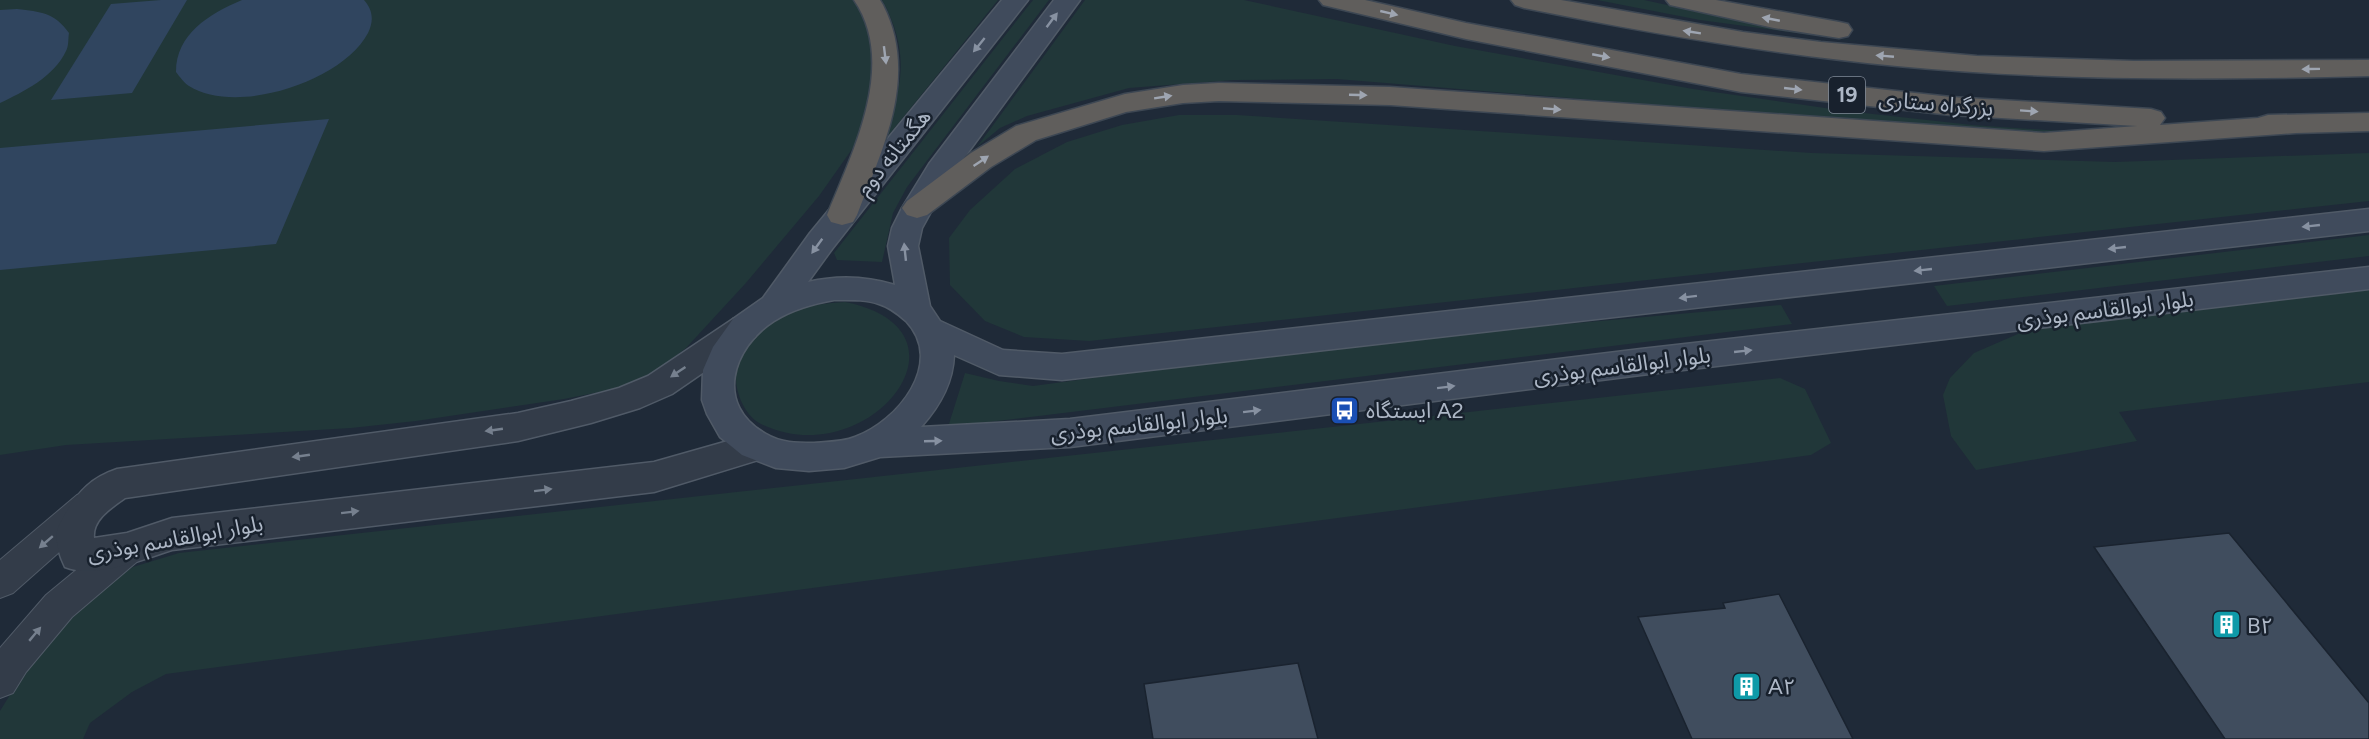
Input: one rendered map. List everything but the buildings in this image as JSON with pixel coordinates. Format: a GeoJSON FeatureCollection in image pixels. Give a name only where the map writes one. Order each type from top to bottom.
{"type":"FeatureCollection","features":[{"type":"Feature","properties":{"kind":"highway"},"geometry":{"type":"LineString","coordinates":[[842,215],[882,108],[886,68],[883,35],[867,0]]}},
{"type":"Feature","properties":{"kind":"highway","name":"بزرگراه ستاری"},"geometry":{"type":"LineString","coordinates":[[1332,0],[1466,31],[1742,83],[1951,106],[2290,125],[2369,122]]}},
{"type":"Feature","properties":{"kind":"highway","name":"بزرگراه ستاری"},"geometry":{"type":"LineString","coordinates":[[1524,0],[1631,22],[1744,40],[1872,55],[2098,70],[2369,68]]}},
{"type":"Feature","properties":{"kind":"highway"},"geometry":{"type":"LineString","coordinates":[[1679,0],[1774,20],[2098,70]]}},
{"type":"Feature","properties":{"kind":"highway"},"geometry":{"type":"LineString","coordinates":[[917,208],[981,160],[1026,133],[1125,103],[1183,94],[1259,91],[1390,96],[2044,142],[2088,141],[2290,125]]}},
{"type":"Feature","properties":{"kind":"main road","name":"هگمتانه دوم"},"geometry":{"type":"LineString","coordinates":[[774,306],[842,215],[1016,0]]}},
{"type":"Feature","properties":{"kind":"main road"},"geometry":{"type":"LineString","coordinates":[[1067,0],[939,171],[917,208],[903,246],[923,320],[938,354],[935,379],[922,405],[900,427],[874,443],[844,454],[813,458],[783,456],[756,447],[732,429],[719,405],[717,379],[725,352],[744,328],[774,306],[803,294],[834,288],[865,289],[892,296],[923,320],[999,362],[1033,366],[1074,366],[2369,220]]}},
{"type":"Feature","properties":{"kind":"main road","name":"بلوار ابوالقاسم بوذری"},"geometry":{"type":"LineString","coordinates":[[874,443],[1070,433],[1641,362],[2369,278]]}},
{"type":"Feature","properties":{"kind":"street","name":"بلوار ابوالقاسم بوذری"},"geometry":{"type":"LineString","coordinates":[[744,328],[659,385],[639,394],[518,427],[117,484],[90,504],[75,531],[78,556],[127,549],[172,534],[654,477],[756,447]]}},
{"type":"Feature","properties":{"kind":"street"},"geometry":{"type":"LineString","coordinates":[[0,582],[90,504]]}},
{"type":"Feature","properties":{"kind":"street"},"geometry":{"type":"LineString","coordinates":[[0,681],[13,660],[59,606],[127,549]]}},
{"type":"Feature","properties":{"kind":"green space"},"geometry":{"type":"Polygon","coordinates":[[[0,0],[855,0],[865,16],[877,56],[862,135],[819,196],[745,284],[686,348],[650,376],[615,389],[564,399],[416,421],[351,428],[66,445],[0,455],[0,0]]]}},
{"type":"Feature","properties":{"kind":"green space"},"geometry":{"type":"Polygon","coordinates":[[[882,0],[998,0],[871,157],[890,117],[900,80],[901,61],[898,42],[882,0]]]}},
{"type":"Feature","properties":{"kind":"green space"},"geometry":{"type":"Polygon","coordinates":[[[1033,0],[1049,0],[907,187],[893,213],[882,262],[837,260],[834,253],[1033,0]]]}},
{"type":"Feature","properties":{"kind":"green space"},"geometry":{"type":"Polygon","coordinates":[[[1085,0],[1244,0],[1455,46],[1693,89],[1846,111],[1972,125],[2077,132],[1976,131],[1337,79],[1234,80],[1129,88],[1027,116],[1000,128],[977,147],[1085,0]]]}},
{"type":"Feature","properties":{"kind":"green space"},"geometry":{"type":"Polygon","coordinates":[[[1597,0],[1644,0],[1779,29],[1863,42],[1700,20],[1597,0]]]}},
{"type":"Feature","properties":{"kind":"green space"},"geometry":{"type":"Polygon","coordinates":[[[1179,115],[1237,115],[1812,153],[2115,162],[2369,153],[2369,201],[1089,341],[1024,337],[985,321],[950,285],[949,238],[970,210],[1015,169],[1067,142],[1122,125],[1179,115]]]}},
{"type":"Feature","properties":{"kind":"green space"},"geometry":{"type":"Polygon","coordinates":[[[2369,235],[2369,256],[1947,306],[1934,286],[2369,235]]]}},
{"type":"Feature","properties":{"kind":"green space"},"geometry":{"type":"Polygon","coordinates":[[[2369,290],[2369,382],[2119,412],[2137,441],[1976,470],[1951,436],[1943,395],[1950,378],[1974,353],[2027,330],[2369,290]]]}},
{"type":"Feature","properties":{"kind":"green space"},"geometry":{"type":"Polygon","coordinates":[[[845,302],[886,317],[906,340],[908,367],[896,393],[872,416],[839,431],[801,435],[761,424],[746,410],[738,392],[736,379],[743,353],[760,331],[783,315],[820,304],[845,302]]]}},
{"type":"Feature","properties":{"kind":"green space"},"geometry":{"type":"Polygon","coordinates":[[[1781,305],[1792,324],[948,427],[965,373],[1033,386],[1363,342],[1781,305]]]}},
{"type":"Feature","properties":{"kind":"green space"},"geometry":{"type":"Polygon","coordinates":[[[1780,378],[1805,389],[1831,443],[1811,455],[166,674],[132,692],[90,723],[83,739],[0,739],[0,711],[42,643],[106,584],[133,567],[179,553],[1780,378]]]}},
{"type":"Feature","properties":{"kind":"water"},"geometry":{"type":"Polygon","coordinates":[[[187,0],[132,93],[51,100],[111,4],[187,0]]]}},
{"type":"Feature","properties":{"kind":"water"},"geometry":{"type":"Polygon","coordinates":[[[242,0],[364,0],[371,12],[371,24],[368,33],[355,50],[336,66],[313,79],[287,89],[260,95],[234,97],[209,94],[189,86],[176,72],[177,59],[188,36],[207,19],[242,0]]]}},
{"type":"Feature","properties":{"kind":"water"},"geometry":{"type":"Polygon","coordinates":[[[17,9],[40,12],[58,21],[69,33],[68,47],[61,60],[46,76],[28,89],[0,103],[0,10],[17,9]]]}},
{"type":"Feature","properties":{"kind":"water"},"geometry":{"type":"Polygon","coordinates":[[[329,119],[276,244],[0,270],[0,148],[329,119]]]}},
{"type":"Feature","properties":{"kind":"place","name":"ایستگاه A2"},"geometry":{"type":"Point","coordinates":[1345,410]}},
{"type":"Feature","properties":{"kind":"place","name":"B۲"},"geometry":{"type":"Point","coordinates":[2226,625]}},
{"type":"Feature","properties":{"kind":"place","name":"A۲"},"geometry":{"type":"Point","coordinates":[1747,686]}}]}
